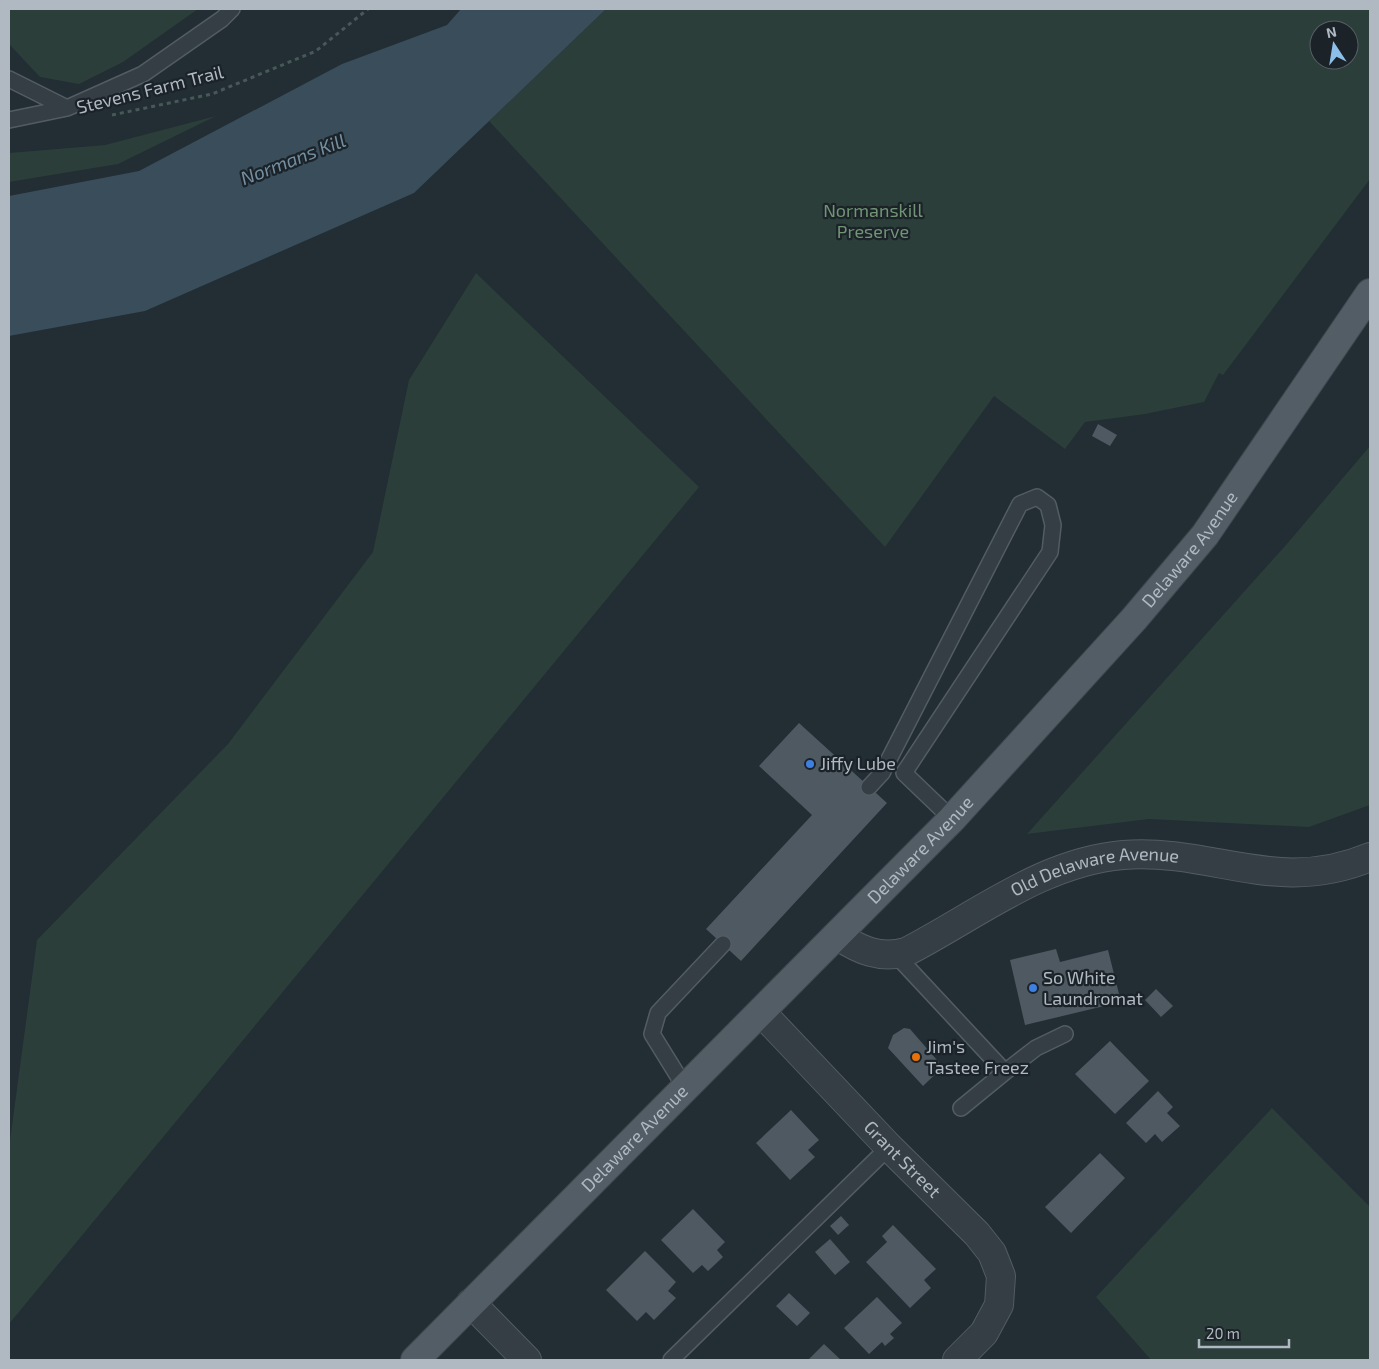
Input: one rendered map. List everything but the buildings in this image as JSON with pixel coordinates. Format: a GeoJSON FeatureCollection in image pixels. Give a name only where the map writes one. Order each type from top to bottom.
{"type":"FeatureCollection","features":[{"type":"Feature","properties":{"kind":"main road","name":"Delaware Avenue"},"geometry":{"type":"LineString","coordinates":[[415,1360],[952,820],[1128,626],[1205,535],[1370,293]]}},
{"type":"Feature","properties":{"kind":"street","name":"Old Delaware Avenue"},"geometry":{"type":"LineString","coordinates":[[838,936],[870,953],[895,954],[916,946],[1003,896],[1032,882],[1072,866],[1109,857],[1160,855],[1249,870],[1291,873],[1325,871],[1370,857]]}},
{"type":"Feature","properties":{"kind":"street","name":"Grant Street"},"geometry":{"type":"LineString","coordinates":[[761,1012],[889,1146],[978,1234],[992,1252],[999,1268],[1002,1286],[999,1306],[984,1333],[956,1360]]}},
{"type":"Feature","properties":{"kind":"street"},"geometry":{"type":"LineString","coordinates":[[471,1303],[527,1360]]}},
{"type":"Feature","properties":{"kind":"lane"},"geometry":{"type":"LineString","coordinates":[[9,120],[67,108],[143,74],[222,19],[232,9]]}},
{"type":"Feature","properties":{"kind":"lane"},"geometry":{"type":"LineString","coordinates":[[9,80],[67,108]]}},
{"type":"Feature","properties":{"kind":"lane"},"geometry":{"type":"LineString","coordinates":[[869,787],[882,773],[1020,504],[1037,497],[1048,505],[1052,518],[1050,552],[904,773],[952,820]]}},
{"type":"Feature","properties":{"kind":"lane"},"geometry":{"type":"LineString","coordinates":[[686,1088],[652,1034],[658,1013],[723,944]]}},
{"type":"Feature","properties":{"kind":"lane"},"geometry":{"type":"LineString","coordinates":[[895,954],[1005,1072]]}},
{"type":"Feature","properties":{"kind":"lane"},"geometry":{"type":"LineString","coordinates":[[961,1108],[1036,1048],[1065,1034]]}},
{"type":"Feature","properties":{"kind":"lane"},"geometry":{"type":"LineString","coordinates":[[671,1360],[889,1146]]}},
{"type":"Feature","properties":{"kind":"path","name":"Stevens Farm Trail"},"geometry":{"type":"LineString","coordinates":[[110,115],[212,94],[316,51],[368,9]]}},
{"type":"Feature","properties":{"kind":"green space"},"geometry":{"type":"Polygon","coordinates":[[[9,9],[198,9],[123,62],[79,84],[40,77],[9,44],[9,9]]]}},
{"type":"Feature","properties":{"kind":"green space","name":"Normanskill Preserve"},"geometry":{"type":"Polygon","coordinates":[[[606,9],[1370,9],[1370,179],[1223,375],[1219,373],[1204,402],[1145,414],[1085,422],[1065,449],[994,396],[885,547],[489,121],[606,9]]]}},
{"type":"Feature","properties":{"kind":"green space"},"geometry":{"type":"Polygon","coordinates":[[[216,116],[118,164],[9,182],[9,153],[105,145],[216,116]]]}},
{"type":"Feature","properties":{"kind":"green space"},"geometry":{"type":"Polygon","coordinates":[[[476,273],[699,487],[9,1324],[9,1148],[37,940],[228,744],[373,552],[409,380],[476,273]]]}},
{"type":"Feature","properties":{"kind":"green space"},"geometry":{"type":"Polygon","coordinates":[[[1370,446],[1370,805],[1309,827],[1149,819],[1027,834],[1286,545],[1370,446]]]}},
{"type":"Feature","properties":{"kind":"green space"},"geometry":{"type":"Polygon","coordinates":[[[1272,1108],[1370,1207],[1370,1360],[1151,1360],[1096,1297],[1272,1108]]]}},
{"type":"Feature","properties":{"kind":"water","name":"Normans Kill"},"geometry":{"type":"Polygon","coordinates":[[[461,9],[606,9],[414,193],[145,311],[9,336],[9,196],[139,171],[342,64],[447,25],[461,9]]]}},
{"type":"Feature","properties":{"kind":"place","name":"Jiffy Lube"},"geometry":{"type":"Point","coordinates":[810,764]}},
{"type":"Feature","properties":{"kind":"place","name":"So White Laundromat"},"geometry":{"type":"Point","coordinates":[1033,988]}},
{"type":"Feature","properties":{"kind":"place","name":"Jim's Tastee Freez"},"geometry":{"type":"Point","coordinates":[916,1057]}}]}
